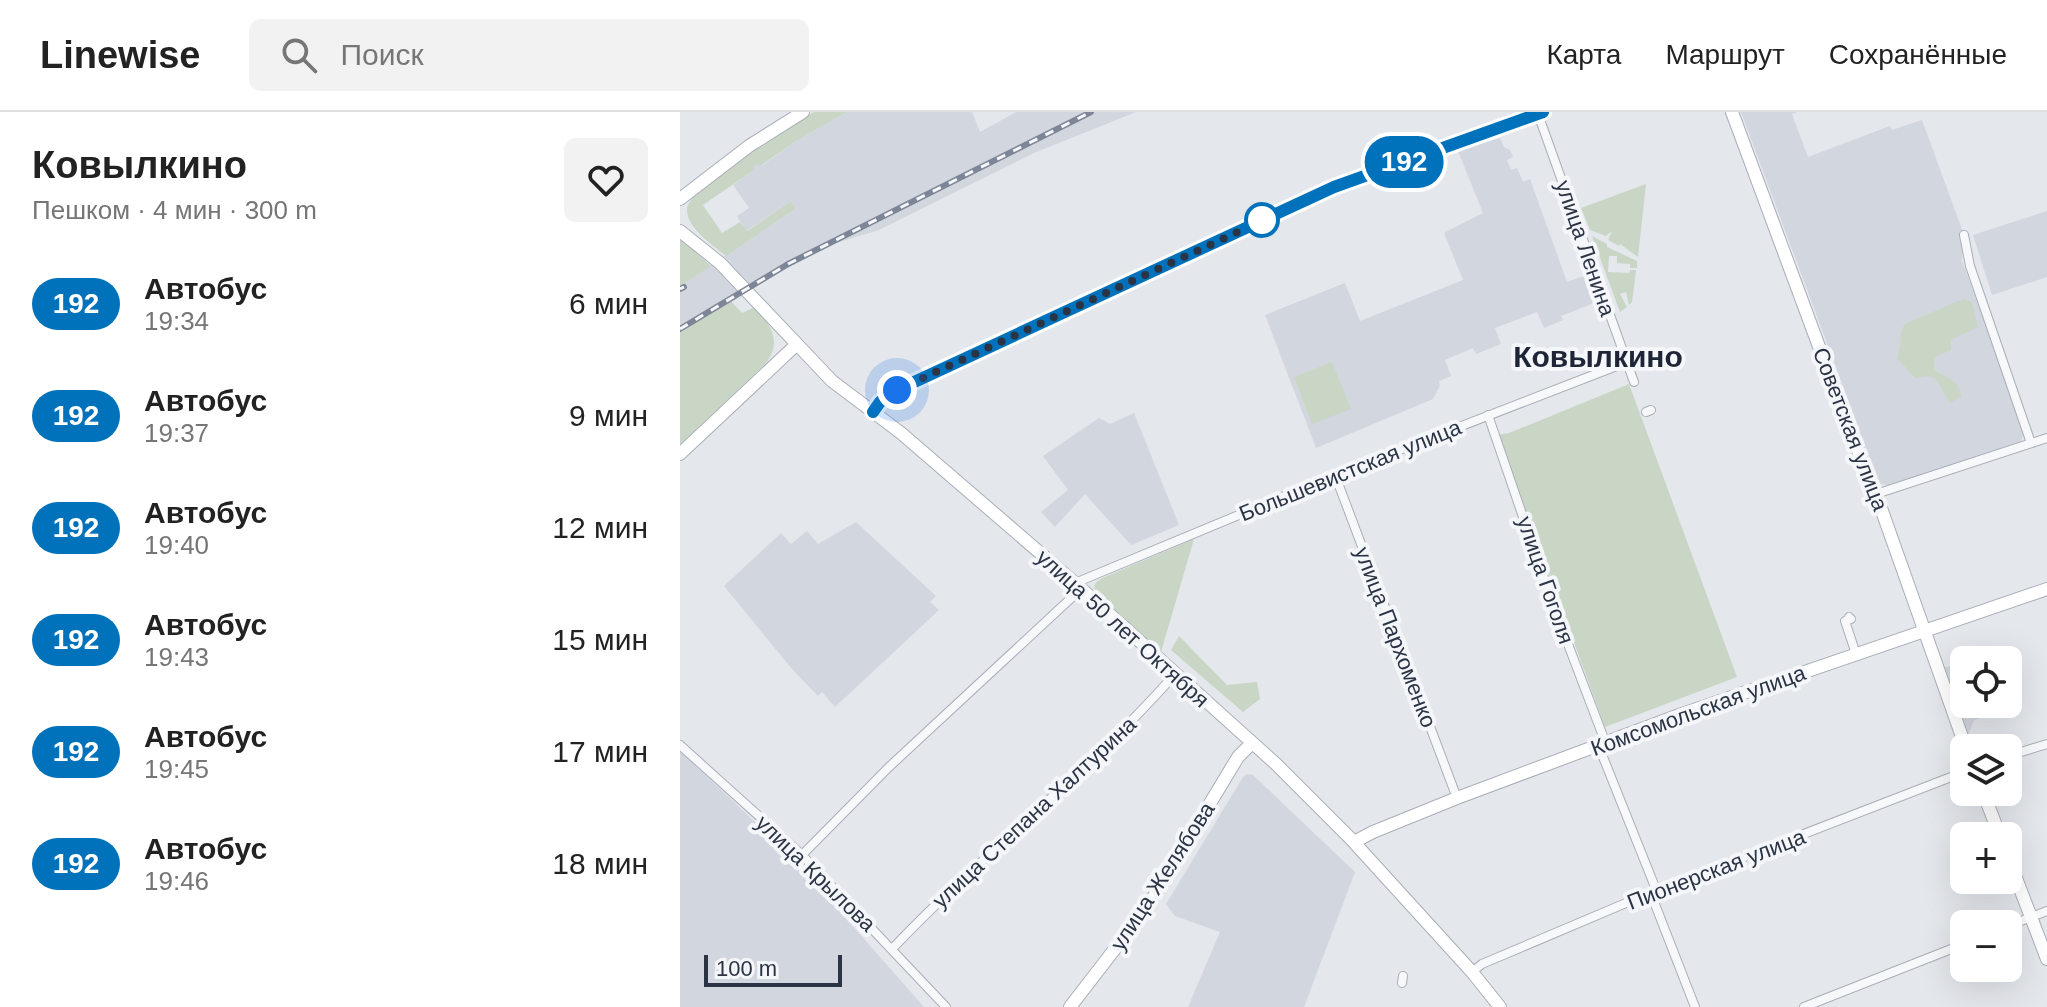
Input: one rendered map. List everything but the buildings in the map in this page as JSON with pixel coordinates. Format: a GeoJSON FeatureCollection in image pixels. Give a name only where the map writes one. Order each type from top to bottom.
{"type":"FeatureCollection","features":[{"type":"Feature","properties":{"kind":"street"},"geometry":{"type":"LineString","coordinates":[[680,199],[749,146],[803,112]]}},
{"type":"Feature","properties":{"kind":"street","name":"Советская улица"},"geometry":{"type":"LineString","coordinates":[[1732,112],[1876,494],[1961,734]]}},
{"type":"Feature","properties":{"kind":"street"},"geometry":{"type":"LineString","coordinates":[[873,412],[880,402],[897,390],[1334,187],[1541,113]]}},
{"type":"Feature","properties":{"kind":"street","name":"улица Ленина"},"geometry":{"type":"LineString","coordinates":[[1541,113],[1634,382]]}},
{"type":"Feature","properties":{"kind":"street","name":"улица 50 лет Октября"},"geometry":{"type":"LineString","coordinates":[[680,231],[726,270],[832,381],[901,433],[1078,586],[1252,743],[1354,842],[1500,1007]]}},
{"type":"Feature","properties":{"kind":"street"},"geometry":{"type":"LineString","coordinates":[[1964,235],[1970,266],[2031,443]]}},
{"type":"Feature","properties":{"kind":"street"},"geometry":{"type":"LineString","coordinates":[[680,454],[797,344]]}},
{"type":"Feature","properties":{"kind":"street","name":"Большевистская улица"},"geometry":{"type":"LineString","coordinates":[[802,855],[1078,586],[1268,502],[1627,362]]}},
{"type":"Feature","properties":{"kind":"street","name":"улица Гоголя"},"geometry":{"type":"LineString","coordinates":[[1488,415],[1695,1007]]}},
{"type":"Feature","properties":{"kind":"street"},"geometry":{"type":"LineString","coordinates":[[1876,494],[2047,438]]}},
{"type":"Feature","properties":{"kind":"street","name":"улица Пархоменко"},"geometry":{"type":"LineString","coordinates":[[1335,475],[1457,798]]}},
{"type":"Feature","properties":{"kind":"street","name":"Комсомольская улица"},"geometry":{"type":"LineString","coordinates":[[1354,842],[1457,798],[1679,715],[2047,589]]}},
{"type":"Feature","properties":{"kind":"street"},"geometry":{"type":"LineString","coordinates":[[1849,617],[1851,619],[1845,621],[1856,654]]}},
{"type":"Feature","properties":{"kind":"street","name":"улица Степана Халтурина"},"geometry":{"type":"LineString","coordinates":[[892,949],[945,893],[1137,717],[1175,674]]}},
{"type":"Feature","properties":{"kind":"street","name":"улица Желябова"},"geometry":{"type":"LineString","coordinates":[[1070,1007],[1148,906],[1238,757],[1252,743]]}},
{"type":"Feature","properties":{"kind":"street"},"geometry":{"type":"LineString","coordinates":[[2022,752],[2047,744]]}},
{"type":"Feature","properties":{"kind":"street","name":"улица Крылова"},"geometry":{"type":"LineString","coordinates":[[680,745],[802,855],[946,1007]]}},
{"type":"Feature","properties":{"kind":"street","name":"Пионерская улица"},"geometry":{"type":"LineString","coordinates":[[1472,972],[1482,964],[1654,893],[1950,777]]}},
{"type":"Feature","properties":{"kind":"street"},"geometry":{"type":"LineString","coordinates":[[2022,892],[2047,959]]}},
{"type":"Feature","properties":{"kind":"street"},"geometry":{"type":"LineString","coordinates":[[2022,921],[2047,911]]}},
{"type":"Feature","properties":{"kind":"street"},"geometry":{"type":"LineString","coordinates":[[1804,1007],[1950,950]]}},
{"type":"Feature","properties":{"kind":"shaded area"},"geometry":{"type":"Polygon","coordinates":[[[847,112],[972,112],[980,132],[1016,112],[1136,112],[1034,153],[879,230],[833,244],[752,287],[680,333],[680,286],[796,208],[791,201],[746,231],[737,216],[749,208],[733,185],[754,170],[752,167],[758,163],[761,166],[796,141],[847,112]]]}},
{"type":"Feature","properties":{"kind":"shaded area"},"geometry":{"type":"Polygon","coordinates":[[[1741,112],[1797,112],[1792,114],[1808,157],[1890,126],[1892,130],[1922,120],[1964,235],[1962,261],[2022,425],[2024,433],[2021,442],[1890,486],[1879,483],[1741,112]]]}},
{"type":"Feature","properties":{"kind":"shaded area"},"geometry":{"type":"Polygon","coordinates":[[[1500,138],[1513,157],[1507,160],[1511,170],[1517,168],[1523,182],[1530,179],[1567,282],[1584,276],[1594,303],[1561,316],[1563,320],[1544,328],[1537,312],[1495,328],[1501,344],[1476,354],[1473,348],[1445,360],[1451,376],[1439,381],[1440,386],[1433,399],[1316,448],[1265,315],[1345,283],[1360,321],[1463,280],[1444,233],[1483,213],[1458,151],[1500,138]]]}},
{"type":"Feature","properties":{"kind":"shaded area"},"geometry":{"type":"Polygon","coordinates":[[[2047,211],[2047,277],[1992,295],[1973,235],[2047,211]]]}},
{"type":"Feature","properties":{"kind":"shaded area"},"geometry":{"type":"Polygon","coordinates":[[[1134,413],[1179,525],[1131,545],[1085,494],[1055,527],[1041,512],[1068,490],[1043,456],[1099,418],[1110,424],[1134,413]]]}},
{"type":"Feature","properties":{"kind":"shaded area"},"geometry":{"type":"Polygon","coordinates":[[[856,522],[936,596],[930,602],[939,610],[835,707],[822,692],[818,696],[792,669],[724,586],[781,533],[791,544],[807,531],[818,544],[856,522]]]}},
{"type":"Feature","properties":{"kind":"shaded area"},"geometry":{"type":"Polygon","coordinates":[[[1950,666],[1950,685],[1944,668],[1950,666]]]}},
{"type":"Feature","properties":{"kind":"shaded area"},"geometry":{"type":"Polygon","coordinates":[[[1962,718],[1980,718],[1974,720],[1967,734],[1962,718]]]}},
{"type":"Feature","properties":{"kind":"shaded area"},"geometry":{"type":"Polygon","coordinates":[[[680,751],[791,856],[924,1007],[680,1007],[680,751]]]}},
{"type":"Feature","properties":{"kind":"shaded area"},"geometry":{"type":"Polygon","coordinates":[[[1247,774],[1253,775],[1355,872],[1304,1007],[1188,1007],[1220,932],[1175,916],[1166,904],[1247,774]]]}},
{"type":"Feature","properties":{"kind":"green space"},"geometry":{"type":"Polygon","coordinates":[[[814,112],[847,112],[760,166],[753,167],[754,170],[703,205],[722,233],[740,222],[747,231],[791,201],[796,208],[726,256],[701,236],[691,223],[687,209],[692,199],[743,158],[814,112]]]}},
{"type":"Feature","properties":{"kind":"green space"},"geometry":{"type":"Polygon","coordinates":[[[1646,184],[1638,257],[1620,244],[1608,240],[1612,231],[1606,236],[1590,230],[1581,208],[1646,184]]]}},
{"type":"Feature","properties":{"kind":"green space"},"geometry":{"type":"Polygon","coordinates":[[[1592,236],[1637,261],[1637,268],[1630,268],[1630,264],[1617,263],[1617,256],[1609,256],[1608,272],[1629,273],[1636,270],[1632,302],[1629,305],[1626,292],[1620,294],[1627,307],[1620,312],[1592,236]]]}},
{"type":"Feature","properties":{"kind":"green space"},"geometry":{"type":"Polygon","coordinates":[[[680,238],[711,266],[680,286],[680,238]]]}},
{"type":"Feature","properties":{"kind":"green space"},"geometry":{"type":"Polygon","coordinates":[[[1963,299],[1972,302],[1978,327],[1951,340],[1951,350],[1934,360],[1934,369],[1955,383],[1960,391],[1961,397],[1950,403],[1935,378],[1915,378],[1897,358],[1905,324],[1963,299]]]}},
{"type":"Feature","properties":{"kind":"green space"},"geometry":{"type":"Polygon","coordinates":[[[730,300],[742,313],[755,307],[770,327],[773,348],[765,364],[680,447],[680,333],[730,300]]]}},
{"type":"Feature","properties":{"kind":"green space"},"geometry":{"type":"Polygon","coordinates":[[[1332,362],[1351,409],[1312,424],[1294,377],[1332,362]]]}},
{"type":"Feature","properties":{"kind":"green space"},"geometry":{"type":"Polygon","coordinates":[[[1629,384],[1737,677],[1605,727],[1498,435],[1629,384]]]}},
{"type":"Feature","properties":{"kind":"green space"},"geometry":{"type":"Polygon","coordinates":[[[1194,539],[1161,652],[1095,592],[1095,584],[1194,539]]]}},
{"type":"Feature","properties":{"kind":"green space"},"geometry":{"type":"Polygon","coordinates":[[[1179,636],[1227,685],[1257,682],[1260,699],[1243,712],[1171,650],[1179,636]]]}},
{"type":"Feature","properties":{"kind":"railway"},"geometry":{"type":"LineString","coordinates":[[680,329],[788,264],[1091,112]]}},
{"type":"Feature","properties":{"kind":"railway"},"geometry":{"type":"LineString","coordinates":[[680,289],[684,287]]}},
{"type":"Feature","properties":{"kind":"bus line","name":"192"},"geometry":{"type":"LineString","coordinates":[[873,412],[880,402],[897,390],[1334,187],[1543,112]]}},
{"type":"Feature","properties":{"kind":"district","name":"Ковылкино"},"geometry":{"type":"Point","coordinates":[1598,357]}},
{"type":"Feature","properties":{"kind":"route"},"geometry":{"type":"LineString","coordinates":[[897,390],[1268,218],[1262,220]]}}]}
